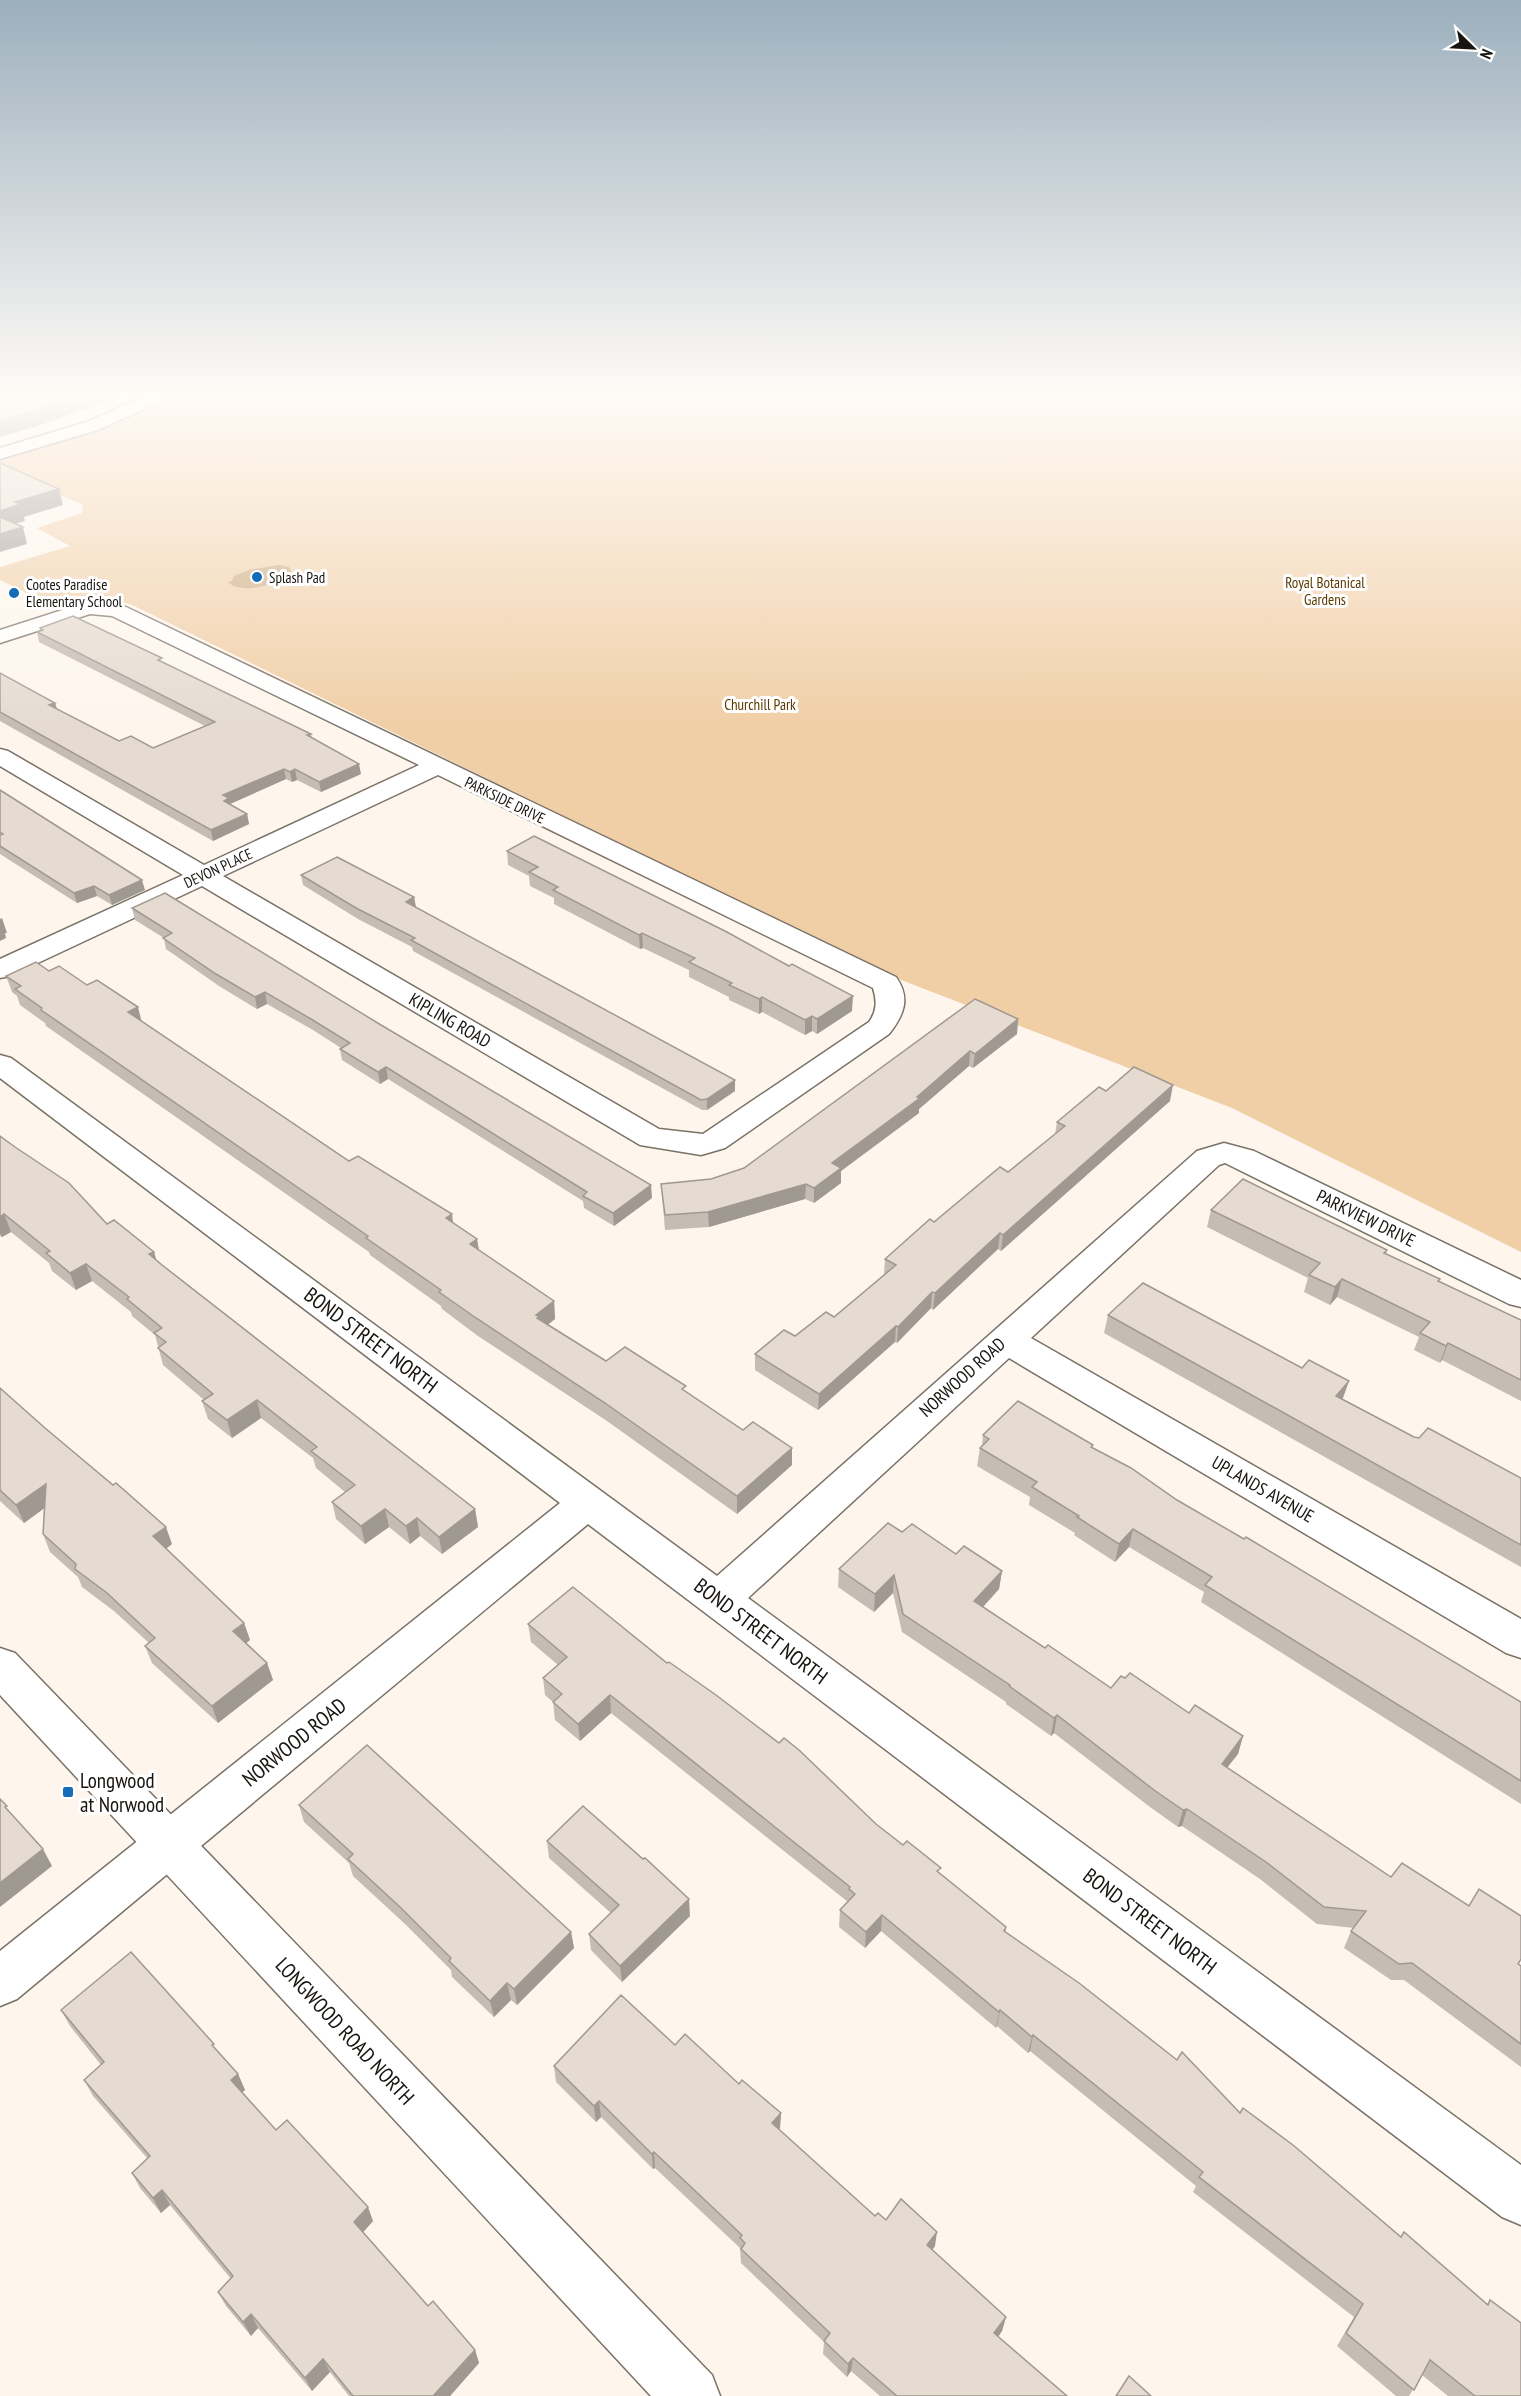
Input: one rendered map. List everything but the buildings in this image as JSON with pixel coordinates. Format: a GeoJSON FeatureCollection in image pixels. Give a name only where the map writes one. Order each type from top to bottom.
{"type":"FeatureCollection","features":[{"type":"Feature","properties":{"kind":"street","name":"PARKSIDE DRIVE"},"geometry":{"type":"LineString","coordinates":[[0,638],[75,611],[102,607],[119,611],[886,983],[891,994],[891,1007]]}},
{"type":"Feature","properties":{"kind":"street","name":"KIPLING ROAD"},"geometry":{"type":"LineString","coordinates":[[0,756],[651,1138],[701,1145],[714,1142],[879,1028],[890,1015],[891,1007]]}},
{"type":"Feature","properties":{"kind":"street","name":"DEVON PLACE"},"geometry":{"type":"LineString","coordinates":[[0,970],[437,766]]}},
{"type":"Feature","properties":{"kind":"street","name":"BOND STREET NORTH"},"geometry":{"type":"LineString","coordinates":[[0,1064],[1521,2198]]}},
{"type":"Feature","properties":{"kind":"street","name":"PARKVIEW DRIVE"},"geometry":{"type":"LineString","coordinates":[[1208,1158],[1224,1153],[1243,1158],[1521,1295]]}},
{"type":"Feature","properties":{"kind":"street","name":"NORWOOD ROAD"},"geometry":{"type":"LineString","coordinates":[[719,1599],[1208,1158]]}},
{"type":"Feature","properties":{"kind":"street","name":"UPLANDS AVENUE"},"geometry":{"type":"LineString","coordinates":[[1005,1339],[1521,1640]]}},
{"type":"Feature","properties":{"kind":"street","name":"NORWOOD ROAD"},"geometry":{"type":"LineString","coordinates":[[0,1982],[588,1502]]}},
{"type":"Feature","properties":{"kind":"street","name":"LONGWOOD ROAD NORTH"},"geometry":{"type":"LineString","coordinates":[[0,1666],[691,2396]]}},
{"type":"Feature","properties":{"kind":"green space","name":"Churchill Park"},"geometry":{"type":"Polygon","coordinates":[[[83,507],[1521,507],[1521,1252],[1232,1108],[891,976],[130,604],[108,599],[55,607],[0,580],[0,567],[70,546],[37,528],[82,513],[83,507]]]}},
{"type":"Feature","properties":{"kind":"shaded area","name":"Splash Pad"},"geometry":{"type":"Polygon","coordinates":[[[279,565],[289,567],[292,572],[268,585],[244,588],[227,582],[248,570],[279,565]]]}},
{"type":"Feature","properties":{"kind":"place","name":"Splash Pad"},"geometry":{"type":"Point","coordinates":[257,577]}},
{"type":"Feature","properties":{"kind":"place","name":"Cootes Paradise Elementary School"},"geometry":{"type":"Point","coordinates":[14,593]}},
{"type":"Feature","properties":{"kind":"place","name":"Longwood at Norwood"},"geometry":{"type":"Point","coordinates":[68,1792]}},
{"type":"Feature","properties":{"kind":"park label","name":"Royal Botanical Gardens"},"geometry":{"type":"Point","coordinates":[1325,590]}}]}
